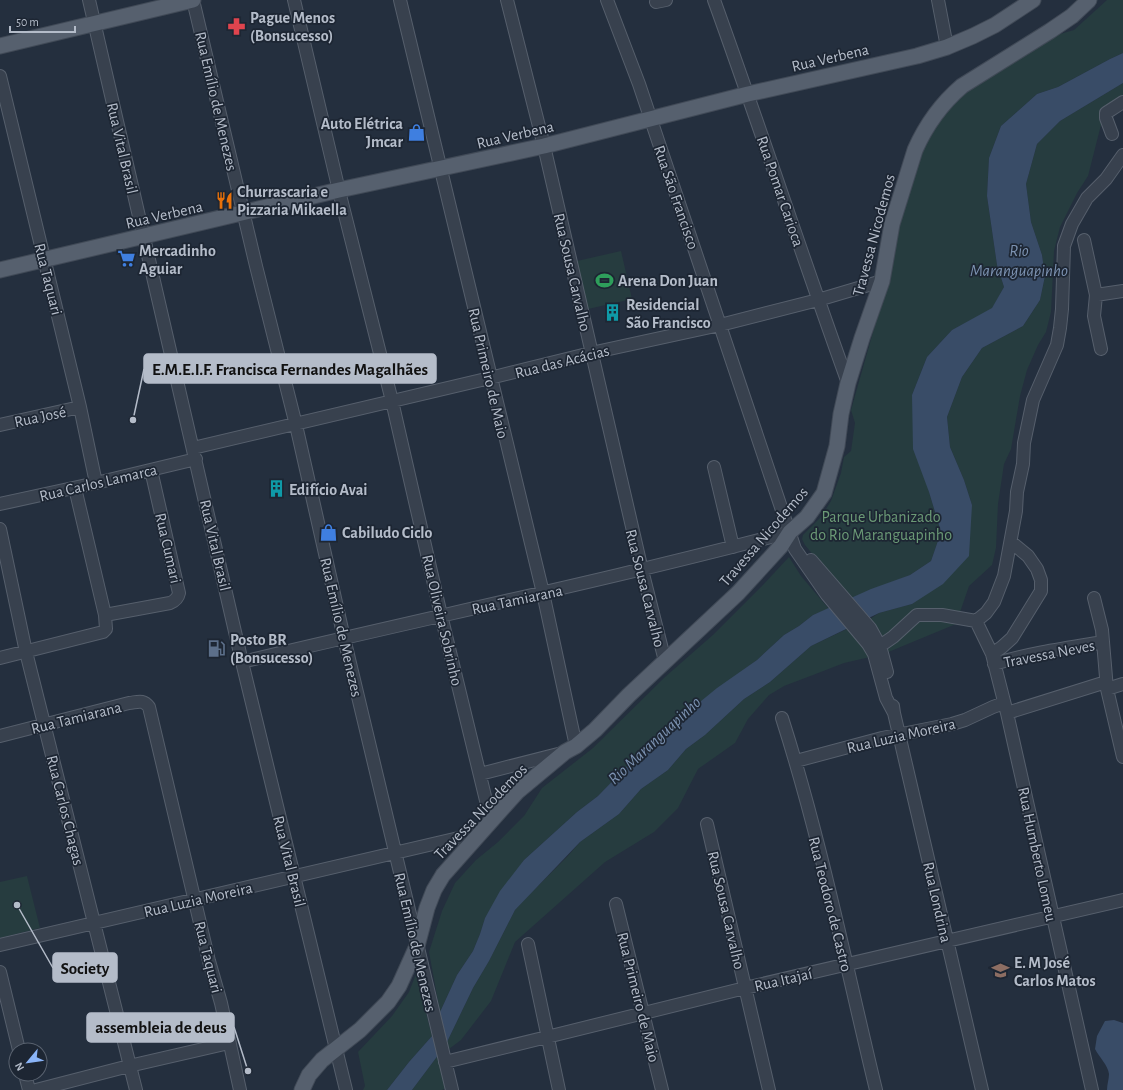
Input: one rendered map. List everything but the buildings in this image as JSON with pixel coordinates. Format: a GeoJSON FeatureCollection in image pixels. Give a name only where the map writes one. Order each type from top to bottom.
{"type":"FeatureCollection","features":[{"type":"Feature","properties":{"kind":"main road"},"geometry":{"type":"LineString","coordinates":[[0,46],[193,0]]}},
{"type":"Feature","properties":{"kind":"main road","name":"Travessa Nicodemos"},"geometry":{"type":"LineString","coordinates":[[302,1090],[309,1075],[329,1054],[360,1030],[388,1002],[399,986],[417,946],[427,908],[434,890],[443,875],[517,792],[595,730],[629,695],[738,593],[781,546],[790,532],[810,513],[824,493],[837,446],[841,414],[848,383],[882,281],[892,224],[915,150],[928,123],[950,96],[962,86],[1056,27],[1072,16],[1089,0]]}},
{"type":"Feature","properties":{"kind":"main road","name":"Rua Verbena"},"geometry":{"type":"LineString","coordinates":[[0,270],[243,214],[339,190],[544,146],[748,94],[917,56],[948,47],[995,25],[1030,2]]}},
{"type":"Feature","properties":{"kind":"street","name":"Rua Vital Brasil"},"geometry":{"type":"LineString","coordinates":[[88,0],[195,454],[242,662],[346,1090]]}},
{"type":"Feature","properties":{"kind":"street","name":"Rua Emílio de Menezes"},"geometry":{"type":"LineString","coordinates":[[193,0],[243,214],[296,425],[344,638],[452,1090]]}},
{"type":"Feature","properties":{"kind":"street","name":"Rua Oliveira Sobrinho"},"geometry":{"type":"LineString","coordinates":[[294,0],[339,190],[392,402],[441,615],[491,821]]}},
{"type":"Feature","properties":{"kind":"street","name":"Rua Primeiro de Maio"},"geometry":{"type":"LineString","coordinates":[[400,0],[543,593],[571,749]]}},
{"type":"Feature","properties":{"kind":"street","name":"Rua Sousa Carvalho"},"geometry":{"type":"LineString","coordinates":[[507,0],[544,146],[591,353],[665,661]]}},
{"type":"Feature","properties":{"kind":"street","name":"Rua São Francisco"},"geometry":{"type":"LineString","coordinates":[[607,0],[639,84],[790,532],[801,550],[831,591],[866,631]]}},
{"type":"Feature","properties":{"kind":"street","name":"Rua Pomar Carioca"},"geometry":{"type":"LineString","coordinates":[[714,0],[848,383]]}},
{"type":"Feature","properties":{"kind":"street"},"geometry":{"type":"LineString","coordinates":[[938,0],[948,47]]}},
{"type":"Feature","properties":{"kind":"street","name":"Rua Taquari"},"geometry":{"type":"LineString","coordinates":[[0,76],[80,407],[96,483]]}},
{"type":"Feature","properties":{"kind":"street"},"geometry":{"type":"LineString","coordinates":[[1112,134],[1106,118],[1106,113],[1123,102]]}},
{"type":"Feature","properties":{"kind":"street"},"geometry":{"type":"LineString","coordinates":[[880,646],[893,637],[917,615],[942,615],[976,620],[986,613],[994,602],[1004,576],[1011,542],[1016,511],[1017,492],[1023,464],[1024,444],[1032,400],[1057,346],[1062,309],[1064,246],[1072,224],[1087,198],[1106,180],[1123,155]]}},
{"type":"Feature","properties":{"kind":"street"},"geometry":{"type":"LineString","coordinates":[[1084,240],[1096,295],[1094,316],[1101,349]]}},
{"type":"Feature","properties":{"kind":"street","name":"Rua das Acácias"},"geometry":{"type":"LineString","coordinates":[[195,454],[296,425],[591,353],[720,325],[818,300],[882,281]]}},
{"type":"Feature","properties":{"kind":"street"},"geometry":{"type":"LineString","coordinates":[[1096,295],[1123,292]]}},
{"type":"Feature","properties":{"kind":"street","name":"Rua José"},"geometry":{"type":"LineString","coordinates":[[0,425],[80,407]]}},
{"type":"Feature","properties":{"kind":"street","name":"Rua Carlos Lamarca"},"geometry":{"type":"LineString","coordinates":[[0,504],[151,470],[195,454]]}},
{"type":"Feature","properties":{"kind":"street"},"geometry":{"type":"LineString","coordinates":[[714,466],[733,547]]}},
{"type":"Feature","properties":{"kind":"street","name":"Rua Cumari"},"geometry":{"type":"LineString","coordinates":[[105,615],[170,603],[176,600],[179,593],[151,470]]}},
{"type":"Feature","properties":{"kind":"street"},"geometry":{"type":"LineString","coordinates":[[0,658],[105,631],[105,615],[75,488]]}},
{"type":"Feature","properties":{"kind":"street","name":"Rua Carlos Chagas"},"geometry":{"type":"LineString","coordinates":[[0,529],[26,652],[136,1090]]}},
{"type":"Feature","properties":{"kind":"street","name":"Rua Tamiarana"},"geometry":{"type":"LineString","coordinates":[[242,662],[642,570],[790,532]]}},
{"type":"Feature","properties":{"kind":"street"},"geometry":{"type":"LineString","coordinates":[[993,659],[1002,647],[1012,638],[1041,590],[1037,569],[1028,556],[1011,542]]}},
{"type":"Feature","properties":{"kind":"street"},"geometry":{"type":"LineString","coordinates":[[1094,598],[1100,619],[1107,685],[1123,757]]}},
{"type":"Feature","properties":{"kind":"street","name":"Rua Humberto Lomeu"},"geometry":{"type":"LineString","coordinates":[[976,620],[993,659],[1092,1090]]}},
{"type":"Feature","properties":{"kind":"street"},"geometry":{"type":"LineString","coordinates":[[866,631],[880,646],[893,695],[894,713]]}},
{"type":"Feature","properties":{"kind":"street"},"geometry":{"type":"LineString","coordinates":[[866,631],[868,644],[874,654],[886,698],[894,713]]}},
{"type":"Feature","properties":{"kind":"street","name":"Travessa Neves"},"geometry":{"type":"LineString","coordinates":[[993,659],[1017,657],[1043,651],[1103,642]]}},
{"type":"Feature","properties":{"kind":"street","name":"Rua Luzia Moreira"},"geometry":{"type":"LineString","coordinates":[[796,761],[882,738],[952,724],[965,720],[993,707],[1005,708],[1107,685],[1123,684]]}},
{"type":"Feature","properties":{"kind":"street","name":"Rua Tamiarana"},"geometry":{"type":"LineString","coordinates":[[0,736],[142,701],[149,707]]}},
{"type":"Feature","properties":{"kind":"street","name":"Rua Taquari"},"geometry":{"type":"LineString","coordinates":[[149,707],[221,1003],[237,1089]]}},
{"type":"Feature","properties":{"kind":"street","name":"Rua Londrina"},"geometry":{"type":"LineString","coordinates":[[894,713],[982,1090]]}},
{"type":"Feature","properties":{"kind":"street","name":"Rua Teodoro de Castro"},"geometry":{"type":"LineString","coordinates":[[782,718],[796,761],[826,878],[876,1090]]}},
{"type":"Feature","properties":{"kind":"street"},"geometry":{"type":"LineString","coordinates":[[480,774],[571,749]]}},
{"type":"Feature","properties":{"kind":"street","name":"Rua Sousa Carvalho"},"geometry":{"type":"LineString","coordinates":[[707,824],[769,1090]]}},
{"type":"Feature","properties":{"kind":"street","name":"Rua Luzia Moreira"},"geometry":{"type":"LineString","coordinates":[[0,945],[480,833]]}},
{"type":"Feature","properties":{"kind":"street","name":"Rua Itajaí"},"geometry":{"type":"LineString","coordinates":[[444,1057],[547,1038],[744,988],[1123,900]]}},
{"type":"Feature","properties":{"kind":"street","name":"Rua Primeiro de Maio"},"geometry":{"type":"LineString","coordinates":[[616,904],[662,1090]]}},
{"type":"Feature","properties":{"kind":"street"},"geometry":{"type":"LineString","coordinates":[[528,944],[559,1090]]}},
{"type":"Feature","properties":{"kind":"street"},"geometry":{"type":"LineString","coordinates":[[0,972],[17,1042]]}},
{"type":"Feature","properties":{"kind":"street"},"geometry":{"type":"LineString","coordinates":[[36,1090],[129,1066],[229,1043]]}},
{"type":"Feature","properties":{"kind":"green space","name":"Parque Urbanizado do Rio Maranguapinho"},"geometry":{"type":"Polygon","coordinates":[[[1107,0],[1123,0],[1123,53],[1058,87],[1037,94],[1001,126],[989,158],[987,196],[997,265],[1004,287],[992,309],[952,330],[927,357],[912,395],[929,492],[941,532],[931,561],[910,575],[852,598],[814,556],[802,539],[803,535],[821,517],[831,501],[841,473],[844,457],[851,451],[855,423],[851,410],[888,279],[898,221],[919,152],[932,126],[964,89],[1043,39],[1074,30],[1107,0]]]}},
{"type":"Feature","properties":{"kind":"green space","name":"Parque Urbanizado do Rio Maranguapinho"},"geometry":{"type":"Polygon","coordinates":[[[1123,83],[1123,99],[1103,117],[1088,176],[1077,193],[1060,227],[1054,251],[1051,312],[1046,332],[1038,345],[1027,370],[1020,396],[1011,449],[1004,464],[998,504],[996,548],[992,565],[969,586],[956,624],[886,653],[882,634],[870,619],[879,613],[912,604],[972,505],[964,480],[950,447],[947,417],[962,377],[982,348],[1023,326],[1040,300],[1045,276],[1042,255],[1031,222],[1026,184],[1037,144],[1060,121],[1123,83]]]}},
{"type":"Feature","properties":{"kind":"green space","name":"Arena Don Juan"},"geometry":{"type":"Polygon","coordinates":[[[621,251],[632,299],[588,309],[577,261],[621,251]]]}},
{"type":"Feature","properties":{"kind":"green space"},"geometry":{"type":"Polygon","coordinates":[[[789,557],[801,576],[829,609],[813,615],[784,635],[757,660],[695,706],[681,721],[616,778],[598,796],[577,812],[524,860],[485,918],[473,951],[457,975],[440,1012],[429,952],[442,911],[455,883],[476,860],[498,842],[524,816],[542,788],[593,748],[665,677],[714,634],[789,557]]]}},
{"type":"Feature","properties":{"kind":"green space"},"geometry":{"type":"Polygon","coordinates":[[[847,629],[863,646],[870,657],[844,663],[784,686],[769,695],[748,719],[735,743],[698,769],[678,808],[654,832],[605,862],[515,942],[491,1001],[461,1040],[449,1049],[447,1042],[473,988],[489,961],[515,910],[527,897],[580,842],[619,814],[641,789],[668,770],[686,749],[705,735],[744,699],[770,682],[811,646],[847,629]]]}},
{"type":"Feature","properties":{"kind":"green space"},"geometry":{"type":"Polygon","coordinates":[[[27,876],[40,928],[0,938],[0,882],[27,876]]]}},
{"type":"Feature","properties":{"kind":"green space"},"geometry":{"type":"Polygon","coordinates":[[[416,974],[432,1036],[387,1090],[363,1090],[365,1086],[358,1052],[392,1016],[409,992],[416,974]]]}},
{"type":"Feature","properties":{"kind":"green space"},"geometry":{"type":"Polygon","coordinates":[[[439,1054],[446,1088],[442,1090],[412,1090],[439,1054]]]}},
{"type":"Feature","properties":{"kind":"water","name":"Rio Maranguapinho"},"geometry":{"type":"Polygon","coordinates":[[[1123,53],[1123,83],[1060,121],[1037,144],[1026,184],[1031,222],[1042,255],[1045,276],[1040,300],[1023,326],[982,348],[962,377],[947,417],[950,447],[964,480],[972,505],[969,556],[943,584],[912,604],[879,613],[811,646],[770,682],[744,699],[705,735],[686,749],[668,770],[641,789],[619,814],[580,842],[515,910],[489,961],[473,988],[447,1042],[440,1012],[457,975],[473,951],[485,918],[500,891],[524,860],[577,812],[598,796],[634,759],[665,734],[695,706],[717,688],[757,660],[784,635],[813,615],[871,589],[910,575],[931,561],[941,532],[929,492],[913,449],[912,395],[927,357],[952,330],[992,308],[1004,287],[997,265],[987,196],[989,158],[1001,126],[1037,94],[1058,87],[1123,53]]]}},
{"type":"Feature","properties":{"kind":"water"},"geometry":{"type":"Polygon","coordinates":[[[1114,1020],[1123,1023],[1123,1090],[1107,1090],[1109,1074],[1105,1064],[1095,1049],[1097,1036],[1105,1021],[1114,1020]]]}},
{"type":"Feature","properties":{"kind":"water"},"geometry":{"type":"Polygon","coordinates":[[[432,1036],[439,1054],[412,1090],[387,1090],[409,1062],[432,1036]]]}},
{"type":"Feature","properties":{"kind":"place","name":"Pague Menos (Bonsucesso)"},"geometry":{"type":"Point","coordinates":[237,26]}},
{"type":"Feature","properties":{"kind":"place","name":"Auto Elétrica Jmcar"},"geometry":{"type":"Point","coordinates":[416,132]}},
{"type":"Feature","properties":{"kind":"place","name":"Churrascaria e Pizzaria Mikaella"},"geometry":{"type":"Point","coordinates":[224,200]}},
{"type":"Feature","properties":{"kind":"place","name":"Mercadinho Aguiar"},"geometry":{"type":"Point","coordinates":[126,259]}},
{"type":"Feature","properties":{"kind":"place","name":"Arena Don Juan"},"geometry":{"type":"Point","coordinates":[605,280]}},
{"type":"Feature","properties":{"kind":"place","name":"Residencial São Francisco"},"geometry":{"type":"Point","coordinates":[613,313]}},
{"type":"Feature","properties":{"kind":"place","name":"E.M.E.I.F. Francisca Fernandes Magalhães"},"geometry":{"type":"Point","coordinates":[133,420]}},
{"type":"Feature","properties":{"kind":"place","name":"Edifício Avai"},"geometry":{"type":"Point","coordinates":[276,489]}},
{"type":"Feature","properties":{"kind":"place","name":"Cabiludo Ciclo"},"geometry":{"type":"Point","coordinates":[329,532]}},
{"type":"Feature","properties":{"kind":"place","name":"Posto BR (Bonsucesso)"},"geometry":{"type":"Point","coordinates":[217,648]}},
{"type":"Feature","properties":{"kind":"place","name":"Society"},"geometry":{"type":"Point","coordinates":[17,905]}},
{"type":"Feature","properties":{"kind":"place","name":"E. M José Carlos Matos"},"geometry":{"type":"Point","coordinates":[1001,971]}},
{"type":"Feature","properties":{"kind":"place","name":"assembleia de deus"},"geometry":{"type":"Point","coordinates":[248,1071]}}]}
